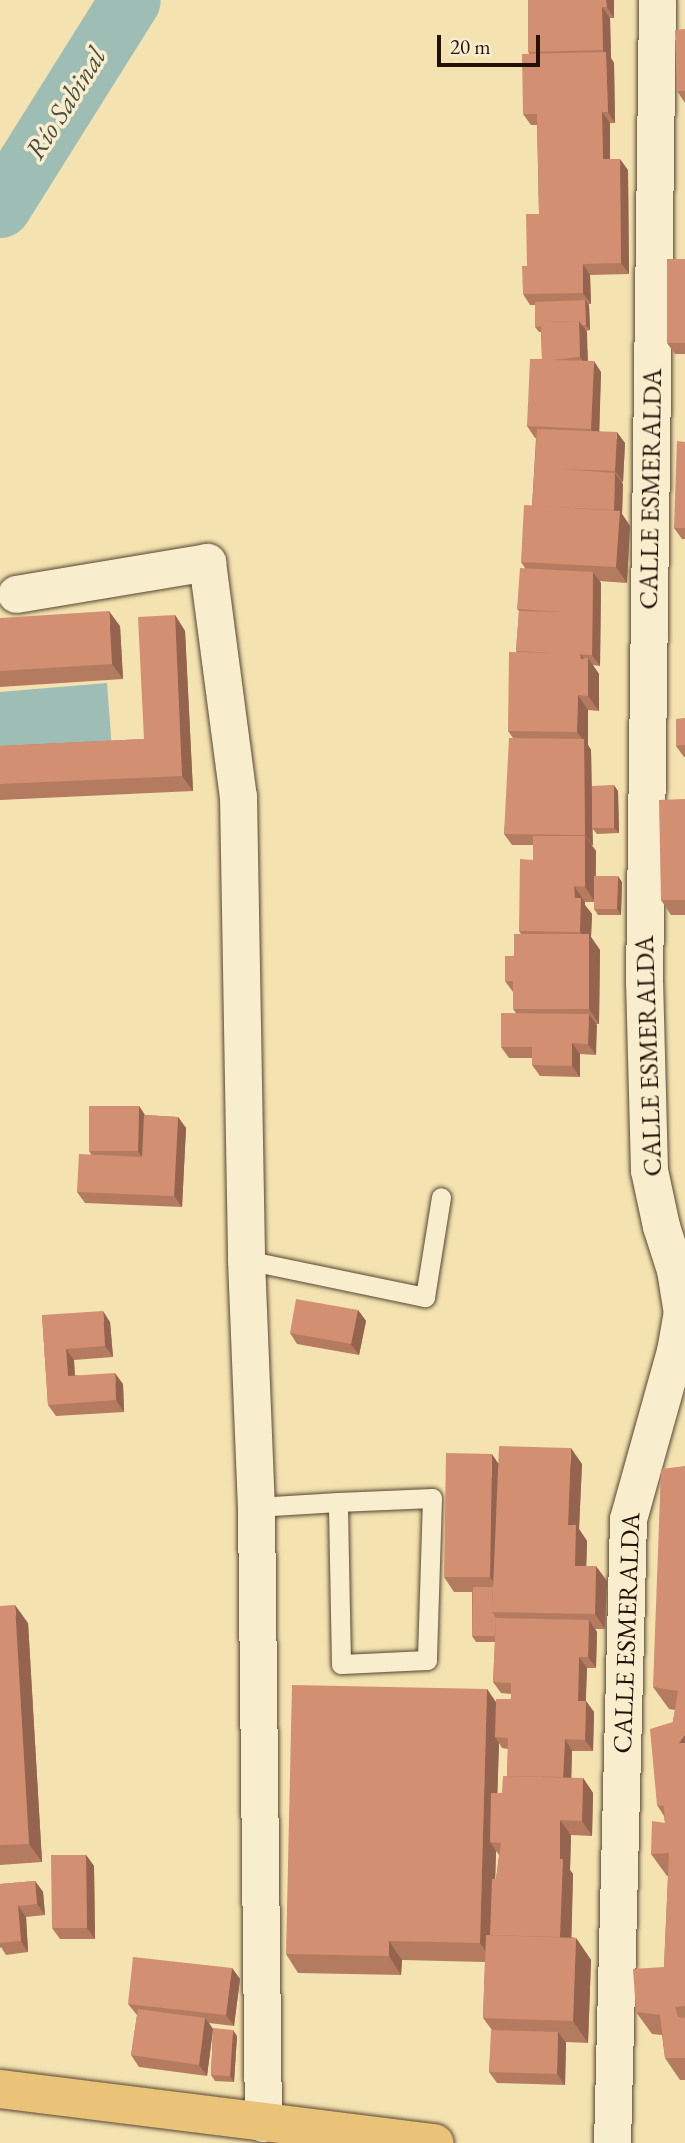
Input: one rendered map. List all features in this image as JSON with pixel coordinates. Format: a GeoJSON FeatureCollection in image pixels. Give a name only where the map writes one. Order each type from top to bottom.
{"type":"FeatureCollection","features":[{"type":"Feature","properties":{"kind":"main road"},"geometry":{"type":"LineString","coordinates":[[0,2089],[435,2143]]}},
{"type":"Feature","properties":{"kind":"street","name":"CALLE ESMERALDA"},"geometry":{"type":"LineString","coordinates":[[612,2143],[628,1519],[675,1350],[681,1313],[675,1269],[649,1170],[644,983],[657,0]]}},
{"type":"Feature","properties":{"kind":"street"},"geometry":{"type":"LineString","coordinates":[[16,594],[207,562],[238,796],[246,1260],[256,1507],[263,2123]]}},
{"type":"Feature","properties":{"kind":"lane"},"geometry":{"type":"LineString","coordinates":[[246,1260],[425,1297],[442,1197]]}},
{"type":"Feature","properties":{"kind":"lane"},"geometry":{"type":"LineString","coordinates":[[256,1507],[338,1502],[432,1497],[427,1660],[341,1664],[338,1502]]}},
{"type":"Feature","properties":{"kind":"water"},"geometry":{"type":"Polygon","coordinates":[[[107,683],[112,750],[0,760],[0,692],[107,683]]]}},
{"type":"Feature","properties":{"kind":"building"},"geometry":{"type":"Polygon","coordinates":[[[528,0],[606,0],[607,7],[602,7],[603,50],[528,52],[528,0]]]}},
{"type":"Feature","properties":{"kind":"building"},"geometry":{"type":"Polygon","coordinates":[[[685,29],[685,91],[677,91],[675,30],[685,29]]]}},
{"type":"Feature","properties":{"kind":"building"},"geometry":{"type":"Polygon","coordinates":[[[606,52],[608,112],[602,112],[603,159],[620,159],[621,263],[583,264],[583,293],[523,294],[522,266],[527,266],[526,214],[539,214],[537,114],[523,114],[522,54],[606,52]]]}},
{"type":"Feature","properties":{"kind":"building"},"geometry":{"type":"Polygon","coordinates":[[[667,259],[685,259],[685,343],[667,343],[667,259]]]}},
{"type":"Feature","properties":{"kind":"building"},"geometry":{"type":"Polygon","coordinates":[[[585,300],[586,325],[579,321],[541,322],[541,326],[535,327],[535,302],[585,300]]]}},
{"type":"Feature","properties":{"kind":"building"},"geometry":{"type":"Polygon","coordinates":[[[579,321],[580,357],[552,360],[594,361],[591,429],[527,426],[530,359],[542,359],[541,322],[579,321]]]}},
{"type":"Feature","properties":{"kind":"building"},"geometry":{"type":"Polygon","coordinates":[[[537,429],[617,432],[615,471],[562,469],[615,473],[614,510],[532,506],[537,429]]]}},
{"type":"Feature","properties":{"kind":"building"},"geometry":{"type":"Polygon","coordinates":[[[677,441],[685,442],[685,528],[674,528],[677,441]]]}},
{"type":"Feature","properties":{"kind":"building"},"geometry":{"type":"Polygon","coordinates":[[[524,505],[620,511],[616,567],[521,562],[524,505]]]}},
{"type":"Feature","properties":{"kind":"building"},"geometry":{"type":"Polygon","coordinates":[[[520,568],[593,572],[592,655],[516,651],[519,611],[562,612],[517,609],[520,568]]]}},
{"type":"Feature","properties":{"kind":"building"},"geometry":{"type":"Polygon","coordinates":[[[109,611],[112,664],[0,671],[0,618],[109,611]]]}},
{"type":"Feature","properties":{"kind":"building"},"geometry":{"type":"Polygon","coordinates":[[[175,615],[182,776],[0,784],[0,746],[144,739],[138,617],[175,615]]]}},
{"type":"Feature","properties":{"kind":"building"},"geometry":{"type":"Polygon","coordinates":[[[509,652],[580,653],[581,659],[588,658],[588,696],[578,695],[577,732],[508,731],[509,652]]]}},
{"type":"Feature","properties":{"kind":"building"},"geometry":{"type":"Polygon","coordinates":[[[685,718],[685,745],[676,746],[676,719],[685,718]]]}},
{"type":"Feature","properties":{"kind":"building"},"geometry":{"type":"Polygon","coordinates":[[[509,738],[584,739],[585,835],[504,834],[509,738]]]}},
{"type":"Feature","properties":{"kind":"building"},"geometry":{"type":"Polygon","coordinates":[[[614,785],[614,828],[592,828],[592,786],[614,785]]]}},
{"type":"Feature","properties":{"kind":"building"},"geometry":{"type":"Polygon","coordinates":[[[685,799],[685,900],[661,900],[659,800],[685,799]]]}},
{"type":"Feature","properties":{"kind":"building"},"geometry":{"type":"Polygon","coordinates":[[[533,836],[585,836],[585,887],[574,886],[575,898],[581,898],[580,932],[519,931],[520,859],[533,860],[533,836]]]}},
{"type":"Feature","properties":{"kind":"building"},"geometry":{"type":"Polygon","coordinates":[[[594,876],[618,876],[617,909],[594,909],[594,876]]]}},
{"type":"Feature","properties":{"kind":"building"},"geometry":{"type":"Polygon","coordinates":[[[514,934],[589,934],[589,1009],[513,1009],[513,981],[505,981],[505,956],[514,956],[514,934]]]}},
{"type":"Feature","properties":{"kind":"building"},"geometry":{"type":"Polygon","coordinates":[[[501,1013],[589,1014],[588,1044],[572,1043],[572,1066],[532,1065],[532,1047],[501,1047],[501,1013]]]}},
{"type":"Feature","properties":{"kind":"building"},"geometry":{"type":"Polygon","coordinates":[[[89,1106],[139,1106],[138,1151],[89,1151],[89,1106]]]}},
{"type":"Feature","properties":{"kind":"building"},"geometry":{"type":"Polygon","coordinates":[[[144,1115],[178,1117],[174,1196],[77,1192],[79,1154],[142,1157],[144,1115]]]}},
{"type":"Feature","properties":{"kind":"building"},"geometry":{"type":"Polygon","coordinates":[[[296,1299],[358,1310],[351,1344],[290,1333],[296,1299]]]}},
{"type":"Feature","properties":{"kind":"building"},"geometry":{"type":"Polygon","coordinates":[[[103,1311],[105,1346],[66,1349],[68,1376],[115,1373],[116,1400],[48,1405],[42,1315],[103,1311]]]}},
{"type":"Feature","properties":{"kind":"building"},"geometry":{"type":"Polygon","coordinates":[[[499,1446],[571,1448],[568,1525],[576,1525],[575,1566],[596,1566],[595,1614],[492,1612],[499,1446]]]}},
{"type":"Feature","properties":{"kind":"building"},"geometry":{"type":"Polygon","coordinates":[[[446,1453],[492,1454],[490,1577],[444,1577],[446,1453]]]}},
{"type":"Feature","properties":{"kind":"building"},"geometry":{"type":"Polygon","coordinates":[[[685,1466],[685,1735],[679,1743],[685,1743],[685,2006],[675,2007],[678,2017],[685,2018],[685,2058],[665,2058],[660,2015],[636,2012],[633,1969],[664,1967],[669,1853],[651,1854],[652,1821],[665,1823],[664,1806],[657,1805],[650,1729],[673,1722],[678,1691],[653,1687],[661,1469],[685,1466]]]}},
{"type":"Feature","properties":{"kind":"building"},"geometry":{"type":"Polygon","coordinates":[[[473,1587],[493,1587],[495,1636],[472,1636],[473,1587]]]}},
{"type":"Feature","properties":{"kind":"building"},"geometry":{"type":"Polygon","coordinates":[[[15,1605],[29,1844],[0,1845],[0,1606],[15,1605]]]}},
{"type":"Feature","properties":{"kind":"building"},"geometry":{"type":"Polygon","coordinates":[[[496,1618],[589,1620],[588,1657],[579,1657],[578,1701],[586,1701],[585,1740],[565,1739],[563,1777],[507,1776],[508,1738],[495,1737],[496,1699],[511,1699],[511,1683],[493,1682],[496,1618]]]}},
{"type":"Feature","properties":{"kind":"building"},"geometry":{"type":"Polygon","coordinates":[[[292,1685],[487,1689],[480,1943],[389,1941],[389,1956],[286,1954],[292,1685]]]}},
{"type":"Feature","properties":{"kind":"building"},"geometry":{"type":"Polygon","coordinates":[[[503,1776],[583,1778],[582,1821],[560,1820],[560,1859],[563,1859],[560,1937],[490,1935],[492,1879],[496,1879],[501,1843],[490,1842],[491,1793],[502,1793],[503,1776]]]}},
{"type":"Feature","properties":{"kind":"building"},"geometry":{"type":"Polygon","coordinates":[[[51,1855],[86,1855],[87,1928],[52,1928],[51,1855]]]}},
{"type":"Feature","properties":{"kind":"building"},"geometry":{"type":"Polygon","coordinates":[[[35,1881],[37,1904],[18,1906],[21,1941],[0,1943],[0,1884],[35,1881]]]}},
{"type":"Feature","properties":{"kind":"building"},"geometry":{"type":"Polygon","coordinates":[[[486,1935],[576,1938],[573,2021],[483,2018],[486,1935]]]}},
{"type":"Feature","properties":{"kind":"building"},"geometry":{"type":"Polygon","coordinates":[[[133,1957],[232,1968],[226,2015],[128,2004],[133,1957]]]}},
{"type":"Feature","properties":{"kind":"building"},"geometry":{"type":"Polygon","coordinates":[[[138,2009],[205,2018],[199,2065],[131,2055],[138,2009]]]}},
{"type":"Feature","properties":{"kind":"building"},"geometry":{"type":"Polygon","coordinates":[[[213,2028],[233,2030],[230,2076],[211,2075],[213,2028]]]}},
{"type":"Feature","properties":{"kind":"building"},"geometry":{"type":"Polygon","coordinates":[[[491,2030],[558,2032],[557,2074],[489,2072],[491,2030]]]}},
{"type":"Feature","properties":{"kind":"waterway","name":"Río Sabinal"},"geometry":{"type":"LineString","coordinates":[[0,207],[130,0]]}}]}
